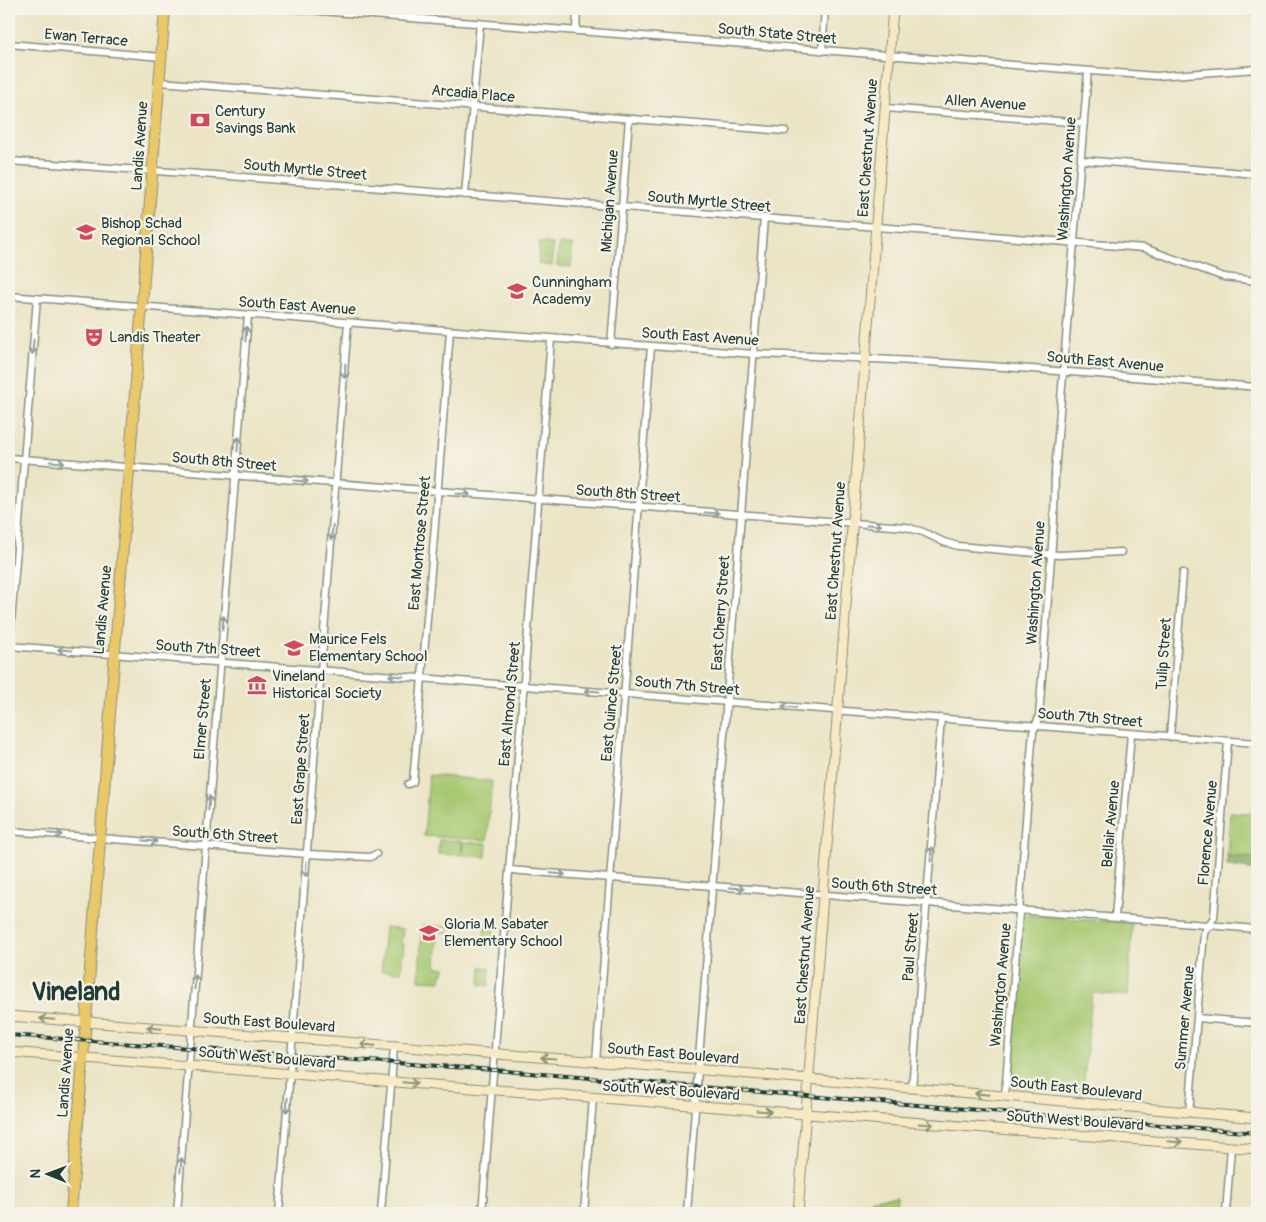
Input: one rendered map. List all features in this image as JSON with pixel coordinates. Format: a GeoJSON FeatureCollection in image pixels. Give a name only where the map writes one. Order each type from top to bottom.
{"type":"FeatureCollection","features":[{"type":"Feature","properties":{"kind":"main road","name":"Landis Avenue"},"geometry":{"type":"LineString","coordinates":[[70,1213],[166,9]]}},
{"type":"Feature","properties":{"kind":"main road","name":"East Chestnut Avenue"},"geometry":{"type":"LineString","coordinates":[[798,1213],[893,9]]}},
{"type":"Feature","properties":{"kind":"main road","name":"South East Boulevard"},"geometry":{"type":"LineString","coordinates":[[9,1016],[697,1070],[1257,1118]]}},
{"type":"Feature","properties":{"kind":"main road","name":"South West Boulevard"},"geometry":{"type":"LineString","coordinates":[[9,1052],[1257,1149]]}},
{"type":"Feature","properties":{"kind":"street","name":"South State Street"},"geometry":{"type":"LineString","coordinates":[[295,9],[1166,77],[1257,69]]}},
{"type":"Feature","properties":{"kind":"street"},"geometry":{"type":"LineString","coordinates":[[576,31],[577,9]]}},
{"type":"Feature","properties":{"kind":"street"},"geometry":{"type":"LineString","coordinates":[[822,51],[825,9]]}},
{"type":"Feature","properties":{"kind":"street"},"geometry":{"type":"LineString","coordinates":[[465,195],[480,23]]}},
{"type":"Feature","properties":{"kind":"street","name":"Ewan Terrace"},"geometry":{"type":"LineString","coordinates":[[9,44],[162,57]]}},
{"type":"Feature","properties":{"kind":"street","name":"Washington Avenue"},"geometry":{"type":"LineString","coordinates":[[1005,1096],[1032,742],[1039,717],[1052,554],[1055,472],[1088,71]]}},
{"type":"Feature","properties":{"kind":"street","name":"Arcadia Place"},"geometry":{"type":"LineString","coordinates":[[160,82],[785,131]]}},
{"type":"Feature","properties":{"kind":"street","name":"Allen Avenue"},"geometry":{"type":"LineString","coordinates":[[885,108],[1084,123]]}},
{"type":"Feature","properties":{"kind":"street","name":"Michigan Avenue"},"geometry":{"type":"LineString","coordinates":[[611,344],[629,119]]}},
{"type":"Feature","properties":{"kind":"street"},"geometry":{"type":"LineString","coordinates":[[1081,160],[1257,174]]}},
{"type":"Feature","properties":{"kind":"street","name":"South Myrtle Street"},"geometry":{"type":"LineString","coordinates":[[9,161],[764,218],[1152,250],[1224,277],[1257,281]]}},
{"type":"Feature","properties":{"kind":"street","name":"East Cherry Street"},"geometry":{"type":"LineString","coordinates":[[687,1213],[764,218]]}},
{"type":"Feature","properties":{"kind":"street","name":"South East Avenue"},"geometry":{"type":"LineString","coordinates":[[9,296],[611,344],[1064,371],[1257,387]]}},
{"type":"Feature","properties":{"kind":"street"},"geometry":{"type":"LineString","coordinates":[[9,646],[37,298]]}},
{"type":"Feature","properties":{"kind":"street","name":"Elmer Street"},"geometry":{"type":"LineString","coordinates":[[177,1213],[248,315]]}},
{"type":"Feature","properties":{"kind":"street","name":"East Grape Street"},"geometry":{"type":"LineString","coordinates":[[279,1213],[348,322]]}},
{"type":"Feature","properties":{"kind":"street","name":"East Montrose Street"},"geometry":{"type":"LineString","coordinates":[[408,784],[413,782],[450,331]]}},
{"type":"Feature","properties":{"kind":"street","name":"East Almond Street"},"geometry":{"type":"LineString","coordinates":[[482,1213],[551,339]]}},
{"type":"Feature","properties":{"kind":"street","name":"East Quince Street"},"geometry":{"type":"LineString","coordinates":[[596,1062],[651,346]]}},
{"type":"Feature","properties":{"kind":"street","name":"South 8th Street"},"geometry":{"type":"LineString","coordinates":[[9,458],[906,527],[958,546],[1052,554],[1121,552]]}},
{"type":"Feature","properties":{"kind":"street","name":"Tulip Street"},"geometry":{"type":"LineString","coordinates":[[1170,737],[1182,573]]}},
{"type":"Feature","properties":{"kind":"street","name":"South 7th Street"},"geometry":{"type":"LineString","coordinates":[[9,646],[1257,744]]}},
{"type":"Feature","properties":{"kind":"street","name":"Paul Street"},"geometry":{"type":"LineString","coordinates":[[912,1088],[941,718]]}},
{"type":"Feature","properties":{"kind":"street","name":"Bellair Avenue"},"geometry":{"type":"LineString","coordinates":[[1115,917],[1131,734]]}},
{"type":"Feature","properties":{"kind":"street","name":"Florence Avenue"},"geometry":{"type":"LineString","coordinates":[[1208,925],[1214,917],[1228,741]]}},
{"type":"Feature","properties":{"kind":"street","name":"South 6th Street"},"geometry":{"type":"LineString","coordinates":[[9,831],[307,854],[370,857],[376,854]]}},
{"type":"Feature","properties":{"kind":"street","name":"South 6th Street"},"geometry":{"type":"LineString","coordinates":[[509,870],[1257,929]]}},
{"type":"Feature","properties":{"kind":"street","name":"Summer Avenue"},"geometry":{"type":"LineString","coordinates":[[1189,1113],[1204,934],[1208,925]]}},
{"type":"Feature","properties":{"kind":"street"},"geometry":{"type":"LineString","coordinates":[[1197,1018],[1257,1023]]}},
{"type":"Feature","properties":{"kind":"street"},"geometry":{"type":"LineString","coordinates":[[381,1213],[394,1047]]}},
{"type":"Feature","properties":{"kind":"street"},"geometry":{"type":"LineString","coordinates":[[584,1213],[593,1098]]}},
{"type":"Feature","properties":{"kind":"street"},"geometry":{"type":"LineString","coordinates":[[1226,1213],[1231,1147]]}},
{"type":"Feature","properties":{"kind":"green space"},"geometry":{"type":"Polygon","coordinates":[[[1257,9],[1257,15],[1157,10],[1257,9]]]}},
{"type":"Feature","properties":{"kind":"green space"},"geometry":{"type":"Polygon","coordinates":[[[539,242],[553,244],[552,266],[538,264],[539,242]]]}},
{"type":"Feature","properties":{"kind":"green space"},"geometry":{"type":"Polygon","coordinates":[[[559,244],[573,245],[571,267],[557,266],[559,244]]]}},
{"type":"Feature","properties":{"kind":"green space"},"geometry":{"type":"Polygon","coordinates":[[[429,775],[492,781],[487,840],[424,836],[429,775]]]}},
{"type":"Feature","properties":{"kind":"green space"},"geometry":{"type":"Polygon","coordinates":[[[1230,812],[1257,814],[1257,858],[1227,856],[1230,812]]]}},
{"type":"Feature","properties":{"kind":"green space"},"geometry":{"type":"Polygon","coordinates":[[[439,840],[462,841],[461,855],[438,854],[439,840]]]}},
{"type":"Feature","properties":{"kind":"green space"},"geometry":{"type":"Polygon","coordinates":[[[463,842],[487,843],[486,857],[462,855],[463,842]]]}},
{"type":"Feature","properties":{"kind":"green space"},"geometry":{"type":"Polygon","coordinates":[[[1227,856],[1257,858],[1257,870],[1227,866],[1227,856]]]}},
{"type":"Feature","properties":{"kind":"green space"},"geometry":{"type":"Polygon","coordinates":[[[1022,915],[1132,923],[1128,996],[1092,993],[1083,1093],[1010,1087],[1022,915]]]}},
{"type":"Feature","properties":{"kind":"green space"},"geometry":{"type":"Polygon","coordinates":[[[485,921],[495,922],[493,941],[484,940],[485,921]]]}},
{"type":"Feature","properties":{"kind":"green space"},"geometry":{"type":"Polygon","coordinates":[[[422,925],[448,927],[448,932],[438,932],[436,967],[445,968],[444,973],[441,973],[441,981],[419,980],[422,925]]]}},
{"type":"Feature","properties":{"kind":"green space"},"geometry":{"type":"Polygon","coordinates":[[[385,927],[403,929],[401,945],[404,945],[401,972],[381,971],[385,927]]]}},
{"type":"Feature","properties":{"kind":"green space"},"geometry":{"type":"Polygon","coordinates":[[[481,967],[490,968],[489,986],[480,985],[481,967]]]}},
{"type":"Feature","properties":{"kind":"green space"},"geometry":{"type":"Polygon","coordinates":[[[897,1196],[896,1213],[870,1213],[872,1199],[897,1196]]]}},
{"type":"Feature","properties":{"kind":"railway"},"geometry":{"type":"LineString","coordinates":[[9,1035],[494,1070],[1257,1133]]}},
{"type":"Feature","properties":{"kind":"place","name":"Century Savings Bank"},"geometry":{"type":"Point","coordinates":[200,120]}},
{"type":"Feature","properties":{"kind":"place","name":"Bishop Schad Regional School"},"geometry":{"type":"Point","coordinates":[86,232]}},
{"type":"Feature","properties":{"kind":"place","name":"Cunningham Academy"},"geometry":{"type":"Point","coordinates":[517,291]}},
{"type":"Feature","properties":{"kind":"place","name":"Landis Theater"},"geometry":{"type":"Point","coordinates":[94,337]}},
{"type":"Feature","properties":{"kind":"place","name":"Maurice Fels Elementary School"},"geometry":{"type":"Point","coordinates":[294,648]}},
{"type":"Feature","properties":{"kind":"place","name":"Vineland Historical Society"},"geometry":{"type":"Point","coordinates":[257,685]}},
{"type":"Feature","properties":{"kind":"place","name":"Gloria M. Sabater Elementary School"},"geometry":{"type":"Point","coordinates":[429,933]}},
{"type":"Feature","properties":{"kind":"district","name":"Vineland"},"geometry":{"type":"Point","coordinates":[76,992]}}]}
